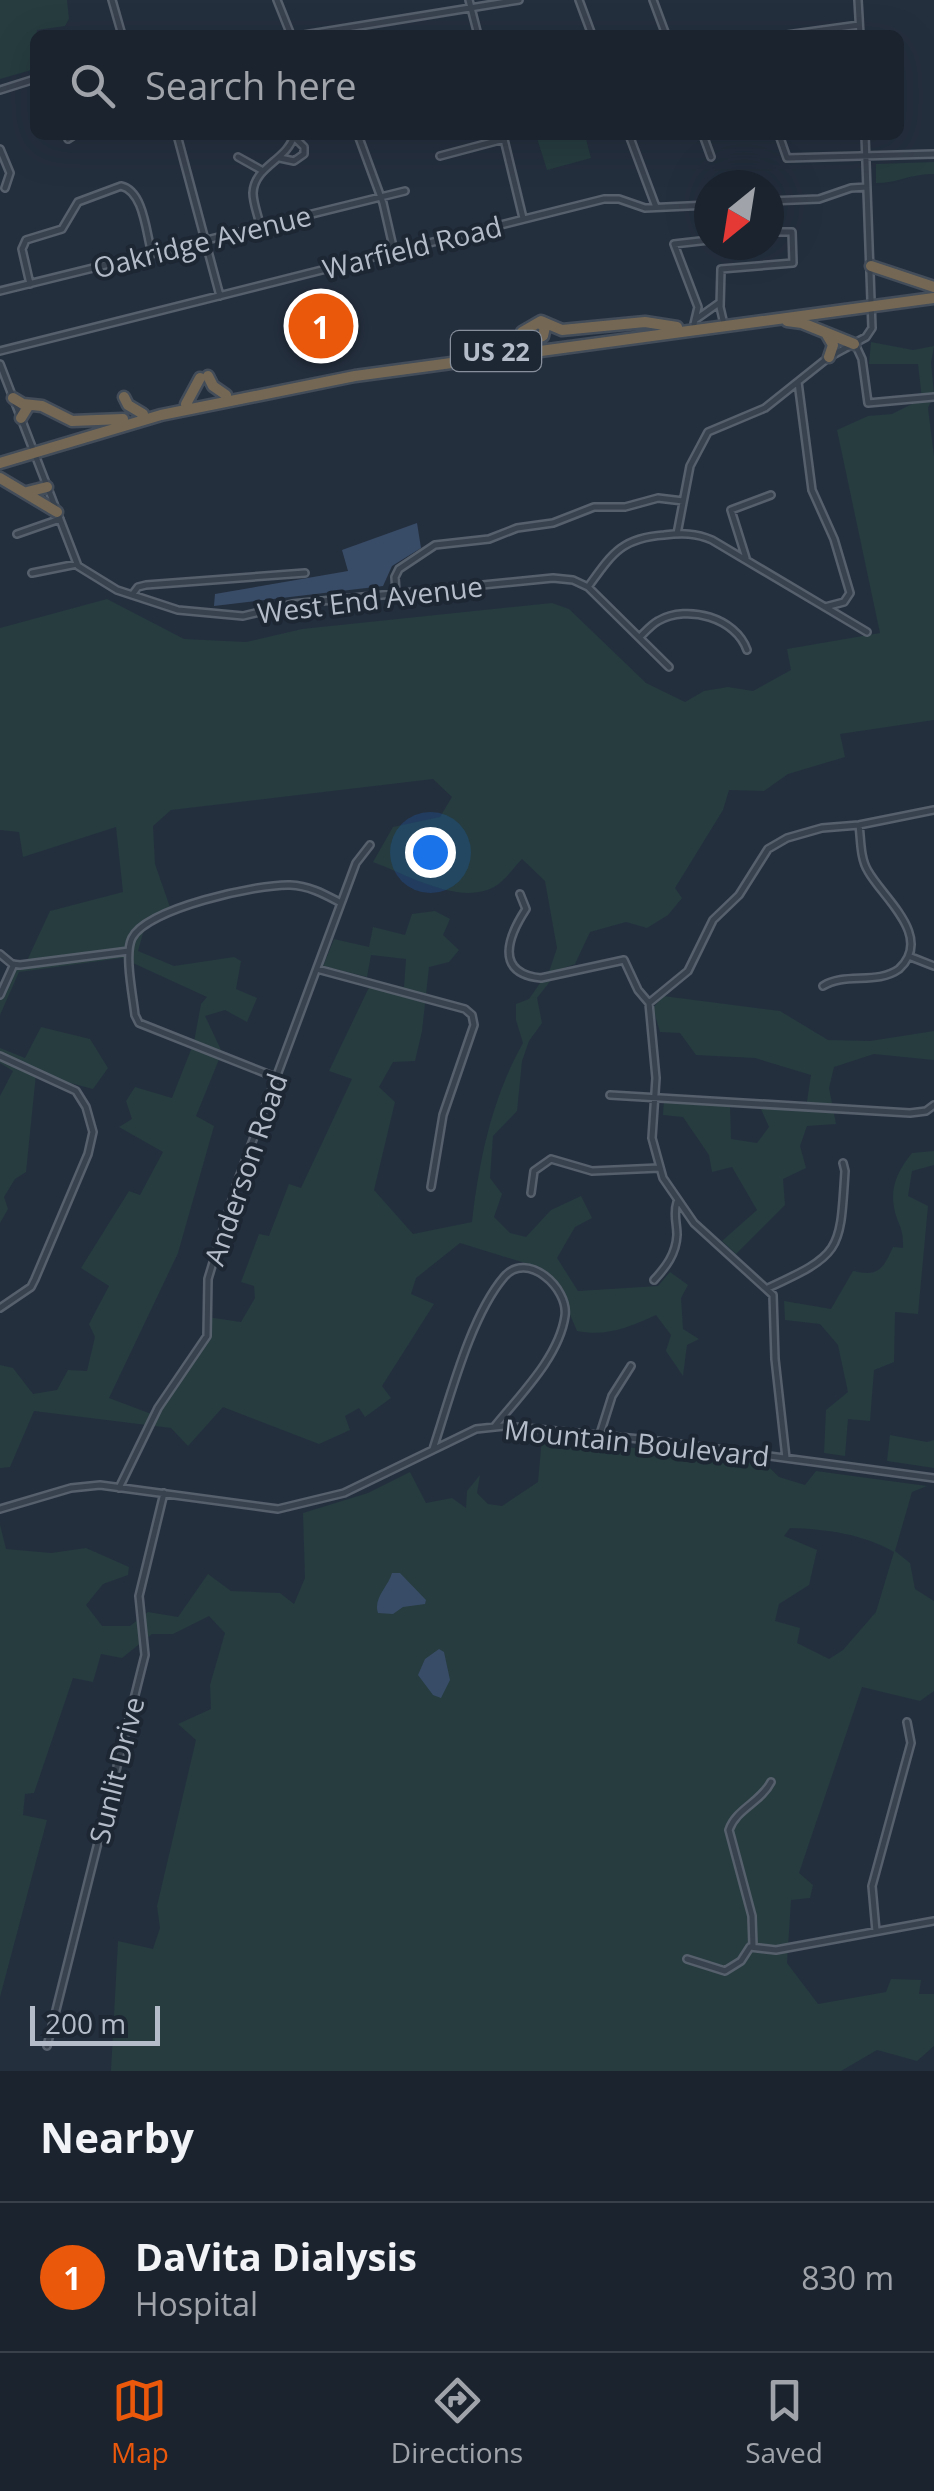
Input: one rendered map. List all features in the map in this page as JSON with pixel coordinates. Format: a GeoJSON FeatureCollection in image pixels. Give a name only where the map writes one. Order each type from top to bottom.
{"type":"FeatureCollection","features":[{"type":"Feature","properties":{"kind":"highway"},"geometry":{"type":"LineString","coordinates":[[870,266],[898,273],[934,292]]}},
{"type":"Feature","properties":{"kind":"highway"},"geometry":{"type":"LineString","coordinates":[[871,280],[886,272]]}},
{"type":"Feature","properties":{"kind":"highway","name":"US 22"},"geometry":{"type":"LineString","coordinates":[[0,459],[161,416],[293,387],[772,320],[934,292]]}},
{"type":"Feature","properties":{"kind":"highway","name":"US 22"},"geometry":{"type":"LineString","coordinates":[[32,450],[124,418],[295,381],[695,322],[872,304]]}},
{"type":"Feature","properties":{"kind":"highway"},"geometry":{"type":"LineString","coordinates":[[772,320],[802,322],[854,344]]}},
{"type":"Feature","properties":{"kind":"highway"},"geometry":{"type":"LineString","coordinates":[[522,332],[546,322],[562,330],[649,322],[677,326]]}},
{"type":"Feature","properties":{"kind":"highway"},"geometry":{"type":"LineString","coordinates":[[484,353],[543,336],[545,327],[538,323]]}},
{"type":"Feature","properties":{"kind":"highway"},"geometry":{"type":"LineString","coordinates":[[826,332],[834,345],[828,357]]}},
{"type":"Feature","properties":{"kind":"highway"},"geometry":{"type":"LineString","coordinates":[[186,404],[204,377],[226,395]]}},
{"type":"Feature","properties":{"kind":"highway"},"geometry":{"type":"LineString","coordinates":[[124,396],[128,406],[143,414]]}},
{"type":"Feature","properties":{"kind":"highway"},"geometry":{"type":"LineString","coordinates":[[13,398],[79,422],[124,418]]}},
{"type":"Feature","properties":{"kind":"highway"},"geometry":{"type":"LineString","coordinates":[[21,418],[29,405]]}},
{"type":"Feature","properties":{"kind":"highway"},"geometry":{"type":"LineString","coordinates":[[0,478],[58,516]]}},
{"type":"Feature","properties":{"kind":"highway"},"geometry":{"type":"LineString","coordinates":[[26,492],[47,487]]}},
{"type":"Feature","properties":{"kind":"street"},"geometry":{"type":"LineString","coordinates":[[112,0],[121,30]]}},
{"type":"Feature","properties":{"kind":"street"},"geometry":{"type":"LineString","coordinates":[[277,0],[288,30]]}},
{"type":"Feature","properties":{"kind":"street"},"geometry":{"type":"LineString","coordinates":[[331,30],[470,4],[519,0]]}},
{"type":"Feature","properties":{"kind":"street"},"geometry":{"type":"LineString","coordinates":[[579,0],[590,30]]}},
{"type":"Feature","properties":{"kind":"street"},"geometry":{"type":"LineString","coordinates":[[652,0],[664,30]]}},
{"type":"Feature","properties":{"kind":"street"},"geometry":{"type":"LineString","coordinates":[[858,0],[860,30]]}},
{"type":"Feature","properties":{"kind":"street"},"geometry":{"type":"LineString","coordinates":[[470,4],[477,30]]}},
{"type":"Feature","properties":{"kind":"street"},"geometry":{"type":"LineString","coordinates":[[823,30],[859,25]]}},
{"type":"Feature","properties":{"kind":"street"},"geometry":{"type":"LineString","coordinates":[[0,90],[30,81]]}},
{"type":"Feature","properties":{"kind":"street"},"geometry":{"type":"LineString","coordinates":[[178,140],[220,296]]}},
{"type":"Feature","properties":{"kind":"street"},"geometry":{"type":"LineString","coordinates":[[260,225],[254,192],[264,171],[280,158],[291,140]]}},
{"type":"Feature","properties":{"kind":"street"},"geometry":{"type":"LineString","coordinates":[[280,158],[294,161],[304,154],[304,146],[298,140]]}},
{"type":"Feature","properties":{"kind":"street"},"geometry":{"type":"LineString","coordinates":[[360,140],[394,252]]}},
{"type":"Feature","properties":{"kind":"street"},"geometry":{"type":"LineString","coordinates":[[440,156],[494,140]]}},
{"type":"Feature","properties":{"kind":"street"},"geometry":{"type":"LineString","coordinates":[[505,140],[524,218]]}},
{"type":"Feature","properties":{"kind":"street"},"geometry":{"type":"LineString","coordinates":[[631,140],[656,208]]}},
{"type":"Feature","properties":{"kind":"street"},"geometry":{"type":"LineString","coordinates":[[705,140],[711,156]]}},
{"type":"Feature","properties":{"kind":"street"},"geometry":{"type":"LineString","coordinates":[[780,140],[787,158],[934,154]]}},
{"type":"Feature","properties":{"kind":"street"},"geometry":{"type":"LineString","coordinates":[[678,534],[690,466],[708,432],[764,408],[828,357],[866,337],[872,328],[864,140]]}},
{"type":"Feature","properties":{"kind":"street"},"geometry":{"type":"LineString","coordinates":[[0,149],[10,173],[5,188]]}},
{"type":"Feature","properties":{"kind":"street"},"geometry":{"type":"LineString","coordinates":[[238,156],[264,171]]}},
{"type":"Feature","properties":{"kind":"street"},"geometry":{"type":"LineString","coordinates":[[30,284],[22,249],[26,240],[62,229],[78,202],[120,186],[127,186],[136,194],[152,254]]}},
{"type":"Feature","properties":{"kind":"street"},"geometry":{"type":"LineString","coordinates":[[784,201],[819,199],[867,186]]}},
{"type":"Feature","properties":{"kind":"street","name":"Oakridge Avenue"},"geometry":{"type":"LineString","coordinates":[[0,291],[405,191]]}},
{"type":"Feature","properties":{"kind":"street","name":"Warfield Road"},"geometry":{"type":"LineString","coordinates":[[0,350],[608,198],[642,208],[694,206]]}},
{"type":"Feature","properties":{"kind":"street"},"geometry":{"type":"LineString","coordinates":[[723,320],[721,269],[793,263],[792,232],[784,232]]}},
{"type":"Feature","properties":{"kind":"street"},"geometry":{"type":"LineString","coordinates":[[694,242],[674,244],[698,307],[695,322]]}},
{"type":"Feature","properties":{"kind":"street"},"geometry":{"type":"LineString","coordinates":[[695,322],[721,302]]}},
{"type":"Feature","properties":{"kind":"street"},"geometry":{"type":"LineString","coordinates":[[854,344],[862,359],[866,401],[874,404],[934,397]]}},
{"type":"Feature","properties":{"kind":"street"},"geometry":{"type":"LineString","coordinates":[[0,364],[78,564],[32,573]]}},
{"type":"Feature","properties":{"kind":"street"},"geometry":{"type":"LineString","coordinates":[[798,382],[812,490],[834,539],[850,596],[844,602],[825,607]]}},
{"type":"Feature","properties":{"kind":"street"},"geometry":{"type":"LineString","coordinates":[[747,561],[732,510],[771,495]]}},
{"type":"Feature","properties":{"kind":"street"},"geometry":{"type":"LineString","coordinates":[[396,593],[399,568],[435,545],[489,539],[517,528],[553,523],[594,507],[625,507],[658,498],[683,502]]}},
{"type":"Feature","properties":{"kind":"street"},"geometry":{"type":"LineString","coordinates":[[17,534],[58,516]]}},
{"type":"Feature","properties":{"kind":"street"},"geometry":{"type":"LineString","coordinates":[[670,667],[588,587],[623,545],[639,537],[701,535],[867,632]]}},
{"type":"Feature","properties":{"kind":"street","name":"West End Avenue"},"geometry":{"type":"LineString","coordinates":[[78,564],[100,582],[178,610],[243,616],[292,604],[553,578],[574,580],[588,587]]}},
{"type":"Feature","properties":{"kind":"street"},"geometry":{"type":"LineString","coordinates":[[132,595],[146,584],[305,573]]}},
{"type":"Feature","properties":{"kind":"street"},"geometry":{"type":"LineString","coordinates":[[640,636],[657,621],[688,614],[705,616],[734,629],[743,637],[748,650]]}},
{"type":"Feature","properties":{"kind":"street"},"geometry":{"type":"LineString","coordinates":[[648,1003],[688,971],[713,920],[739,895],[768,849],[812,831],[934,810]]}},
{"type":"Feature","properties":{"kind":"street"},"geometry":{"type":"LineString","coordinates":[[823,986],[832,981],[889,974],[911,957],[912,925],[867,871],[859,825]]}},
{"type":"Feature","properties":{"kind":"street","name":"Anderson Road"},"geometry":{"type":"LineString","coordinates":[[119,1488],[158,1408],[207,1336],[211,1268],[275,1077],[356,863],[370,845]]}},
{"type":"Feature","properties":{"kind":"street"},"geometry":{"type":"LineString","coordinates":[[275,1077],[139,1023],[129,950],[133,937],[139,928],[184,907],[236,891],[299,886],[341,903]]}},
{"type":"Feature","properties":{"kind":"street"},"geometry":{"type":"LineString","coordinates":[[520,894],[526,909],[510,935],[508,952],[524,972],[541,978],[627,961],[638,990],[648,1003],[655,1058],[652,1129],[660,1168],[677,1202],[694,1223],[768,1288],[775,1300],[775,1359],[786,1458]]}},
{"type":"Feature","properties":{"kind":"street"},"geometry":{"type":"LineString","coordinates":[[0,954],[14,964],[129,950]]}},
{"type":"Feature","properties":{"kind":"street"},"geometry":{"type":"LineString","coordinates":[[911,957],[934,966]]}},
{"type":"Feature","properties":{"kind":"street"},"geometry":{"type":"LineString","coordinates":[[0,995],[14,964]]}},
{"type":"Feature","properties":{"kind":"street"},"geometry":{"type":"LineString","coordinates":[[317,969],[465,1009],[472,1015],[474,1025],[468,1046],[443,1115],[431,1187]]}},
{"type":"Feature","properties":{"kind":"street"},"geometry":{"type":"LineString","coordinates":[[0,1056],[76,1091],[86,1107],[93,1132],[88,1154],[35,1280],[0,1308]]}},
{"type":"Feature","properties":{"kind":"street"},"geometry":{"type":"LineString","coordinates":[[610,1096],[910,1113],[934,1106]]}},
{"type":"Feature","properties":{"kind":"street"},"geometry":{"type":"LineString","coordinates":[[531,1193],[534,1171],[551,1159],[592,1171],[660,1168]]}},
{"type":"Feature","properties":{"kind":"street"},"geometry":{"type":"LineString","coordinates":[[768,1288],[820,1263],[836,1242],[842,1224],[843,1162]]}},
{"type":"Feature","properties":{"kind":"street"},"geometry":{"type":"LineString","coordinates":[[654,1280],[672,1256],[677,1236],[677,1202]]}},
{"type":"Feature","properties":{"kind":"street"},"geometry":{"type":"LineString","coordinates":[[432,1452],[477,1325],[504,1278],[515,1268],[524,1268],[549,1278],[556,1286],[565,1300],[565,1318],[549,1354],[495,1426]]}},
{"type":"Feature","properties":{"kind":"street"},"geometry":{"type":"LineString","coordinates":[[600,1434],[612,1396],[631,1366]]}},
{"type":"Feature","properties":{"kind":"street","name":"Mountain Boulevard"},"geometry":{"type":"LineString","coordinates":[[0,1509],[71,1488],[100,1485],[278,1510],[344,1493],[476,1429],[495,1426],[600,1434],[934,1478]]}},
{"type":"Feature","properties":{"kind":"street","name":"Sunlit Drive"},"geometry":{"type":"LineString","coordinates":[[47,2046],[144,1654],[139,1596],[164,1494]]}},
{"type":"Feature","properties":{"kind":"street"},"geometry":{"type":"LineString","coordinates":[[876,1931],[872,1886],[911,1743],[907,1722]]}},
{"type":"Feature","properties":{"kind":"street"},"geometry":{"type":"LineString","coordinates":[[686,1959],[724,1971],[734,1967],[753,1946],[752,1916],[729,1830],[734,1817],[765,1793],[771,1782]]}},
{"type":"Feature","properties":{"kind":"street"},"geometry":{"type":"LineString","coordinates":[[753,1946],[794,1948],[934,1921]]}},
{"type":"Feature","properties":{"kind":"green space"},"geometry":{"type":"Polygon","coordinates":[[[0,0],[67,0],[69,19],[65,26],[30,30],[30,70],[0,79],[0,0]]]}},
{"type":"Feature","properties":{"kind":"green space"},"geometry":{"type":"Polygon","coordinates":[[[538,140],[586,140],[591,158],[547,170],[538,140]]]}},
{"type":"Feature","properties":{"kind":"green space"},"geometry":{"type":"Polygon","coordinates":[[[934,162],[934,174],[876,183],[876,164],[934,162]]]}},
{"type":"Feature","properties":{"kind":"green space"},"geometry":{"type":"Polygon","coordinates":[[[871,342],[913,350],[934,346],[934,394],[928,408],[934,456],[934,720],[840,734],[845,757],[788,774],[764,791],[729,790],[723,810],[675,888],[682,898],[668,915],[647,928],[626,922],[590,932],[575,964],[559,970],[537,998],[542,1023],[529,1041],[522,1061],[517,1111],[493,1136],[490,1178],[502,1194],[494,1217],[510,1233],[526,1237],[551,1210],[581,1196],[592,1218],[575,1227],[557,1258],[578,1291],[658,1286],[670,1272],[688,1285],[681,1298],[683,1329],[699,1339],[687,1345],[683,1376],[666,1351],[671,1335],[656,1315],[608,1332],[577,1331],[562,1296],[538,1267],[460,1243],[416,1278],[411,1294],[434,1304],[382,1386],[391,1398],[365,1417],[359,1408],[345,1416],[350,1430],[319,1444],[223,1407],[188,1446],[171,1428],[34,1411],[10,1467],[0,1468],[0,1365],[13,1368],[33,1394],[57,1390],[68,1370],[87,1371],[95,1337],[89,1324],[109,1286],[81,1268],[129,1191],[140,1195],[163,1152],[119,1127],[132,1119],[126,1101],[135,1087],[172,1098],[194,1042],[201,1004],[207,997],[122,958],[19,972],[0,1015],[0,998],[15,966],[25,965],[50,911],[123,892],[116,827],[23,857],[19,832],[0,830],[0,628],[107,599],[184,639],[246,642],[302,629],[552,603],[569,609],[646,683],[685,702],[704,691],[728,687],[753,691],[791,670],[787,649],[880,633],[837,430],[868,416],[892,414],[922,399],[918,364],[869,364],[871,342]],[[433,779],[171,810],[153,826],[155,864],[171,910],[145,926],[138,951],[174,966],[234,957],[241,961],[236,989],[257,998],[247,1022],[225,1010],[205,1016],[222,1052],[196,1116],[214,1126],[178,1253],[109,1398],[154,1415],[202,1345],[207,1317],[241,1322],[255,1298],[254,1286],[241,1282],[259,1234],[269,1236],[289,1184],[301,1188],[352,1079],[329,1071],[372,981],[404,987],[406,959],[371,955],[367,977],[323,966],[334,939],[369,947],[373,927],[405,935],[412,914],[435,911],[450,919],[443,935],[459,950],[449,962],[429,967],[415,1061],[393,1062],[379,1087],[395,1102],[374,1190],[413,1234],[472,1222],[488,1130],[523,1043],[516,1004],[529,999],[550,969],[557,948],[545,881],[522,859],[494,887],[465,893],[433,886],[373,862],[393,827],[440,817],[452,797],[433,779]]]}},
{"type":"Feature","properties":{"kind":"green space"},"geometry":{"type":"Polygon","coordinates":[[[663,996],[780,1011],[828,1040],[870,1041],[934,1031],[934,1060],[874,1054],[834,1067],[829,1088],[836,1124],[807,1126],[800,1146],[806,1168],[783,1179],[785,1205],[736,1254],[722,1241],[757,1210],[732,1167],[712,1172],[709,1155],[683,1117],[663,1115],[664,1099],[730,1104],[731,1139],[757,1143],[769,1127],[759,1105],[806,1108],[811,1075],[755,1058],[696,1055],[680,1033],[660,1032],[653,1008],[663,996]]]}},
{"type":"Feature","properties":{"kind":"green space"},"geometry":{"type":"Polygon","coordinates":[[[41,1027],[90,1039],[108,1068],[93,1089],[36,1074],[26,1172],[15,1179],[4,1197],[8,1209],[0,1223],[0,1096],[13,1071],[0,1063],[0,1048],[25,1058],[41,1027]]]}},
{"type":"Feature","properties":{"kind":"green space"},"geometry":{"type":"Polygon","coordinates":[[[934,1151],[934,1165],[912,1171],[908,1196],[928,1206],[918,1314],[895,1312],[894,1362],[874,1370],[870,1421],[848,1419],[845,1456],[824,1453],[826,1410],[848,1392],[838,1345],[820,1324],[785,1320],[784,1301],[831,1309],[853,1271],[879,1270],[893,1247],[903,1248],[893,1199],[897,1178],[912,1153],[934,1151]]]}},
{"type":"Feature","properties":{"kind":"green space"},"geometry":{"type":"Polygon","coordinates":[[[890,1435],[934,1440],[934,1468],[887,1461],[890,1435]]]}},
{"type":"Feature","properties":{"kind":"green space"},"geometry":{"type":"Polygon","coordinates":[[[542,1438],[767,1465],[779,1477],[805,1485],[816,1471],[927,1486],[912,1492],[895,1551],[910,1563],[915,1589],[934,1601],[934,1691],[920,1701],[862,1687],[799,1873],[813,1885],[810,1898],[791,1900],[787,1963],[818,2004],[886,1992],[891,1979],[921,1980],[919,1994],[934,1994],[934,2046],[917,2061],[877,2050],[841,2071],[111,2071],[118,1941],[153,1949],[160,1928],[157,1906],[196,1740],[178,1724],[211,1709],[210,1685],[225,1633],[209,1616],[173,1634],[152,1634],[122,1658],[101,1654],[93,1682],[73,1678],[34,1793],[25,1794],[23,1815],[47,1820],[0,1997],[0,1525],[6,1549],[51,1553],[86,1548],[129,1567],[128,1575],[103,1584],[86,1605],[102,1626],[130,1626],[148,1612],[178,1617],[208,1574],[231,1591],[280,1593],[294,1604],[305,1578],[303,1513],[368,1493],[410,1472],[426,1503],[452,1498],[466,1508],[467,1491],[480,1475],[477,1493],[488,1504],[502,1506],[538,1482],[542,1438]],[[790,1528],[784,1536],[817,1550],[809,1585],[779,1604],[775,1621],[800,1628],[797,1643],[829,1659],[843,1650],[876,1612],[894,1552],[831,1531],[790,1528]]]}},
{"type":"Feature","properties":{"kind":"water"},"geometry":{"type":"Polygon","coordinates":[[[417,523],[421,548],[392,566],[383,586],[214,606],[215,594],[348,571],[342,550],[417,523]]]}},
{"type":"Feature","properties":{"kind":"water"},"geometry":{"type":"Polygon","coordinates":[[[392,1573],[400,1573],[426,1600],[425,1604],[403,1607],[393,1614],[378,1613],[379,1597],[392,1573]]]}},
{"type":"Feature","properties":{"kind":"water"},"geometry":{"type":"Polygon","coordinates":[[[439,1649],[444,1652],[450,1680],[441,1698],[433,1695],[418,1675],[425,1659],[439,1649]]]}},
{"type":"Feature","properties":{"kind":"place","name":"DaVita Dialysis"},"geometry":{"type":"Point","coordinates":[321,326]}}]}
